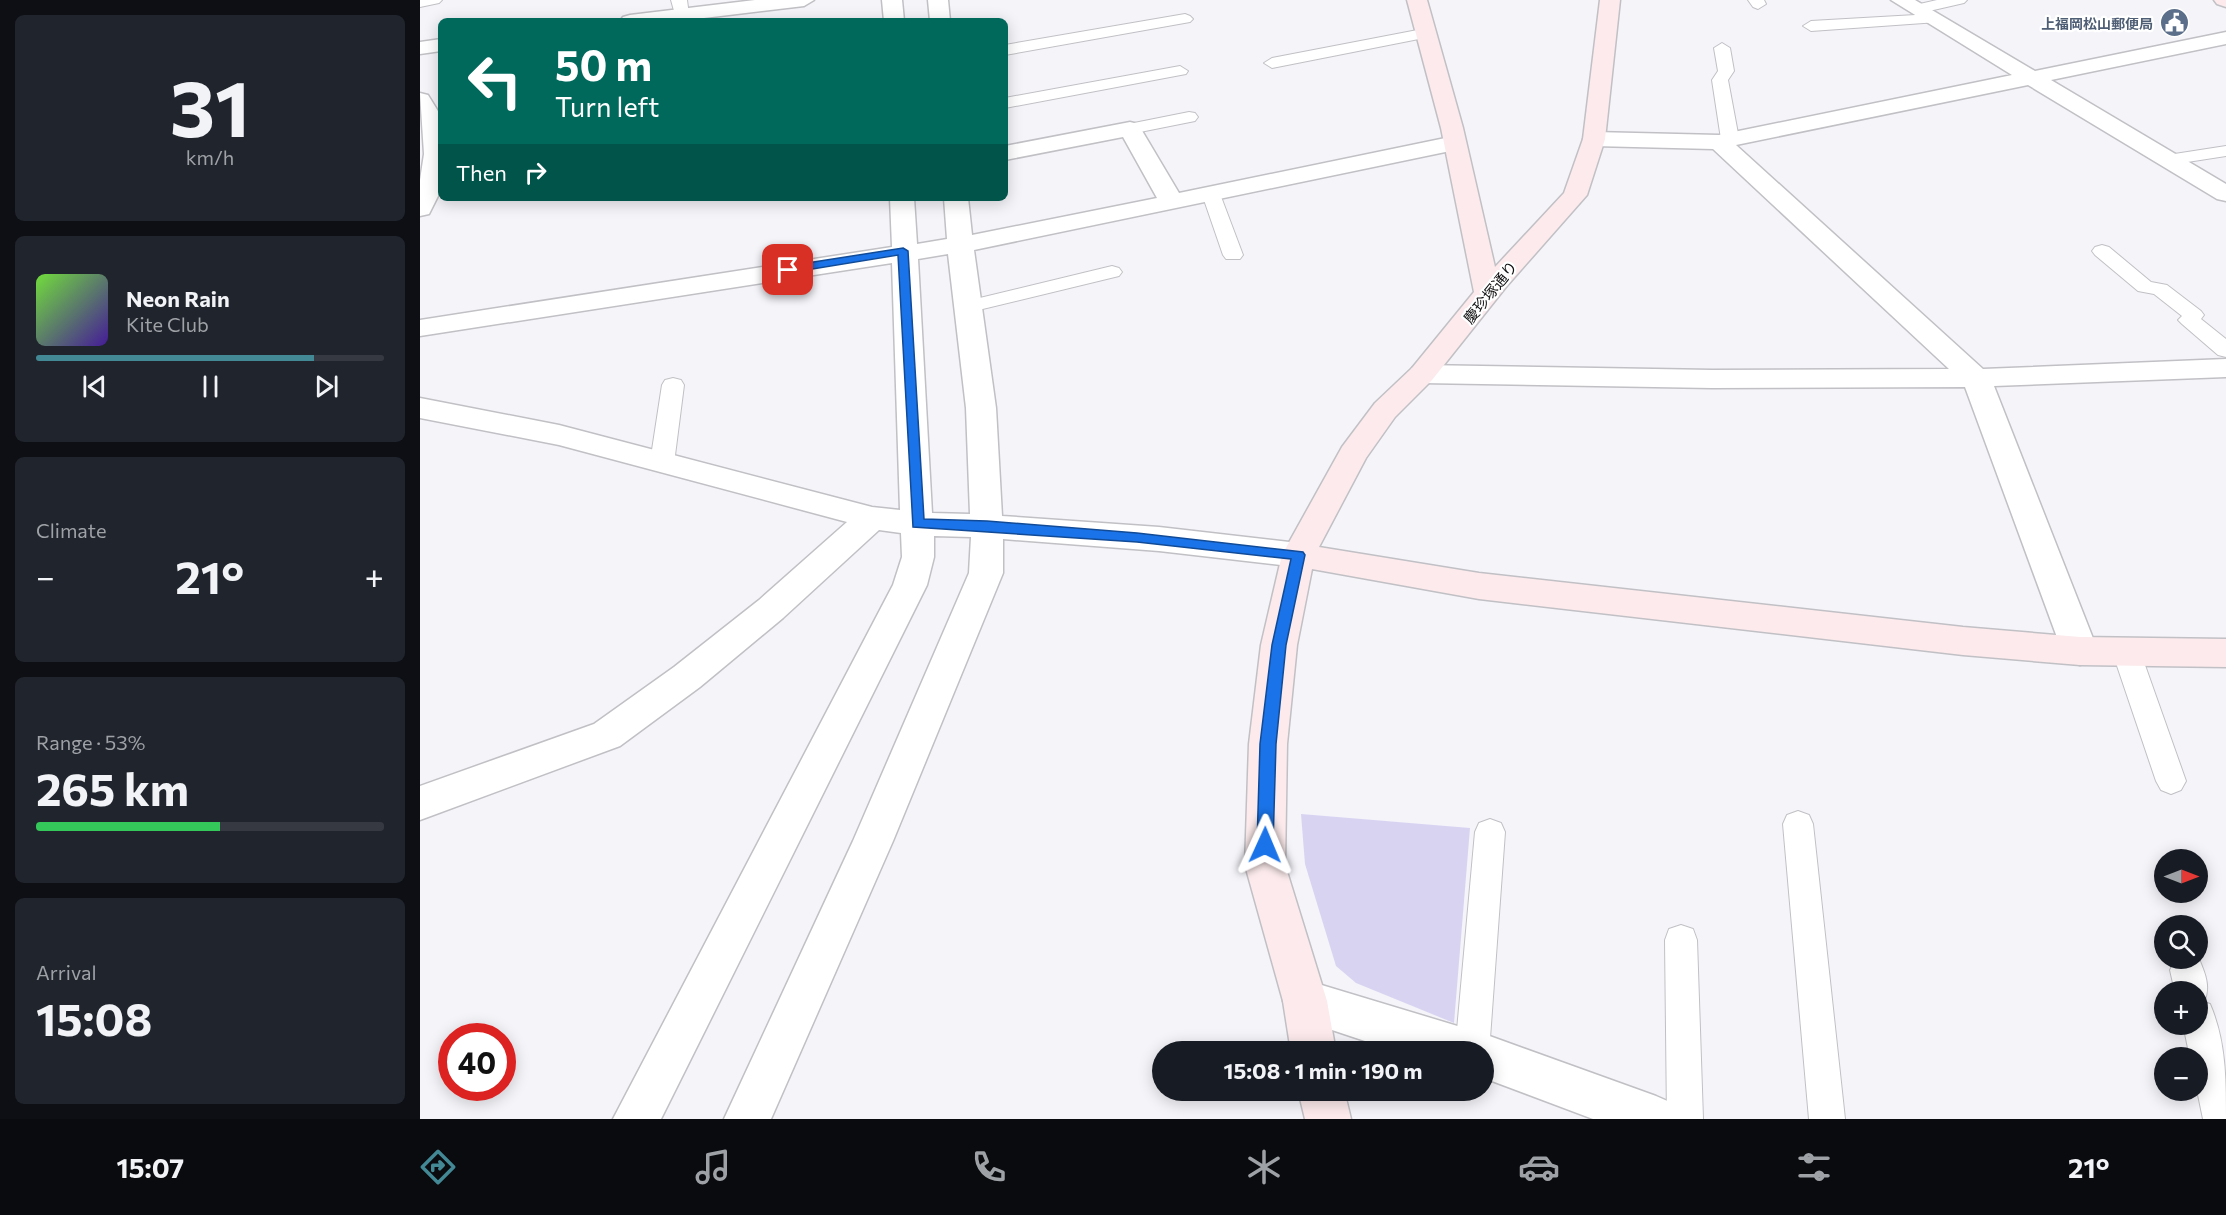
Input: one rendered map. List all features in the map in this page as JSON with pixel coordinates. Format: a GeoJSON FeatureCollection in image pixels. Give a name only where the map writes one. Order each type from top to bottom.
{"type":"FeatureCollection","features":[{"type":"Feature","properties":{"kind":"street"},"geometry":{"type":"LineString","coordinates":[[641,18],[680,7],[804,0]]}},
{"type":"Feature","properties":{"kind":"street"},"geometry":{"type":"LineString","coordinates":[[892,0],[894,18]]}},
{"type":"Feature","properties":{"kind":"street"},"geometry":{"type":"LineString","coordinates":[[938,0],[940,18]]}},
{"type":"Feature","properties":{"kind":"street"},"geometry":{"type":"LineString","coordinates":[[1417,0],[1428,33],[1455,143],[1488,293]]}},
{"type":"Feature","properties":{"kind":"street","name":"慶珍塚通り"},"geometry":{"type":"LineString","coordinates":[[1312,1041],[1305,1001],[1264,865],[1268,744],[1279,645],[1298,555],[1353,454],[1385,410],[1422,374],[1488,293],[1575,195],[1594,139],[1610,0]]}},
{"type":"Feature","properties":{"kind":"street"},"geometry":{"type":"LineString","coordinates":[[1916,9],[2226,194]]}},
{"type":"Feature","properties":{"kind":"street"},"geometry":{"type":"LineString","coordinates":[[1594,139],[1724,140],[2226,38]]}},
{"type":"Feature","properties":{"kind":"street"},"geometry":{"type":"LineString","coordinates":[[420,48],[438,45]]}},
{"type":"Feature","properties":{"kind":"street"},"geometry":{"type":"LineString","coordinates":[[420,209],[429,197],[435,173],[435,133],[430,111]]}},
{"type":"Feature","properties":{"kind":"street"},"geometry":{"type":"LineString","coordinates":[[1008,152],[1130,129],[1172,202]]}},
{"type":"Feature","properties":{"kind":"street"},"geometry":{"type":"LineString","coordinates":[[1724,140],[1976,378],[2080,651]]}},
{"type":"Feature","properties":{"kind":"street"},"geometry":{"type":"LineString","coordinates":[[420,328],[903,251],[961,244],[1455,143]]}},
{"type":"Feature","properties":{"kind":"street"},"geometry":{"type":"LineString","coordinates":[[636,1119],[910,585],[918,557],[902,201]]}},
{"type":"Feature","properties":{"kind":"street"},"geometry":{"type":"LineString","coordinates":[[747,1119],[873,841],[986,573],[987,526],[981,408],[966,307],[956,201]]}},
{"type":"Feature","properties":{"kind":"street"},"geometry":{"type":"LineString","coordinates":[[1422,374],[1712,379],[1976,378],[2226,368]]}},
{"type":"Feature","properties":{"kind":"street"},"geometry":{"type":"LineString","coordinates":[[420,408],[507,423],[872,518],[917,524],[987,526],[1158,539],[1298,555],[1479,586],[1963,641],[2080,651],[2226,653]]}},
{"type":"Feature","properties":{"kind":"street"},"geometry":{"type":"LineString","coordinates":[[420,802],[607,735],[687,677],[763,616],[872,518]]}},
{"type":"Feature","properties":{"kind":"street"},"geometry":{"type":"LineString","coordinates":[[1305,1001],[1435,1041]]}},
{"type":"Feature","properties":{"kind":"street"},"geometry":{"type":"LineString","coordinates":[[1494,1060],[1656,1119]]}},
{"type":"Feature","properties":{"kind":"street"},"geometry":{"type":"LineString","coordinates":[[1324,1101],[1328,1119]]}},
{"type":"Feature","properties":{"kind":"lane"},"geometry":{"type":"LineString","coordinates":[[420,2],[434,0]]}},
{"type":"Feature","properties":{"kind":"lane"},"geometry":{"type":"LineString","coordinates":[[1811,26],[1959,0]]}},
{"type":"Feature","properties":{"kind":"lane"},"geometry":{"type":"LineString","coordinates":[[1008,49],[1185,19]]}},
{"type":"Feature","properties":{"kind":"lane"},"geometry":{"type":"LineString","coordinates":[[1272,63],[1428,33]]}},
{"type":"Feature","properties":{"kind":"lane"},"geometry":{"type":"LineString","coordinates":[[1722,48],[1726,71],[1720,80],[1724,140]]}},
{"type":"Feature","properties":{"kind":"lane"},"geometry":{"type":"LineString","coordinates":[[1008,102],[1180,71]]}},
{"type":"Feature","properties":{"kind":"lane"},"geometry":{"type":"LineString","coordinates":[[1130,129],[1189,117]]}},
{"type":"Feature","properties":{"kind":"lane"},"geometry":{"type":"LineString","coordinates":[[2168,160],[2226,151]]}},
{"type":"Feature","properties":{"kind":"lane"},"geometry":{"type":"LineString","coordinates":[[1211,194],[1233,255]]}},
{"type":"Feature","properties":{"kind":"lane"},"geometry":{"type":"LineString","coordinates":[[2102,251],[2145,287],[2160,289],[2194,315],[2189,320],[2226,350]]}},
{"type":"Feature","properties":{"kind":"lane"},"geometry":{"type":"LineString","coordinates":[[966,307],[1112,272]]}},
{"type":"Feature","properties":{"kind":"lane"},"geometry":{"type":"LineString","coordinates":[[662,463],[673,385]]}},
{"type":"Feature","properties":{"kind":"lane"},"geometry":{"type":"LineString","coordinates":[[2126,651],[2171,781]]}},
{"type":"Feature","properties":{"kind":"lane"},"geometry":{"type":"LineString","coordinates":[[1798,824],[1827,1119]]}},
{"type":"Feature","properties":{"kind":"lane"},"geometry":{"type":"LineString","coordinates":[[1472,1041],[1490,832]]}},
{"type":"Feature","properties":{"kind":"lane"},"geometry":{"type":"LineString","coordinates":[[1681,940],[1685,1119]]}},
{"type":"Feature","properties":{"kind":"lane"},"geometry":{"type":"LineString","coordinates":[[2202,1035],[2221,1119]]}},
{"type":"Feature","properties":{"kind":"shaded area"},"geometry":{"type":"Polygon","coordinates":[[[1301,814],[1470,828],[1454,1023],[1356,983],[1336,966],[1305,864],[1301,814]]]}},
{"type":"Feature","properties":{"kind":"place","name":"上福岡松山郵便局"},"geometry":{"type":"Point","coordinates":[2174,23]}},
{"type":"Feature","properties":{"kind":"route"},"geometry":{"type":"LineString","coordinates":[[788,270],[903,251],[917,524],[987,526],[1137,538],[1298,555],[1279,645],[1268,744],[1265,845]]}}]}
